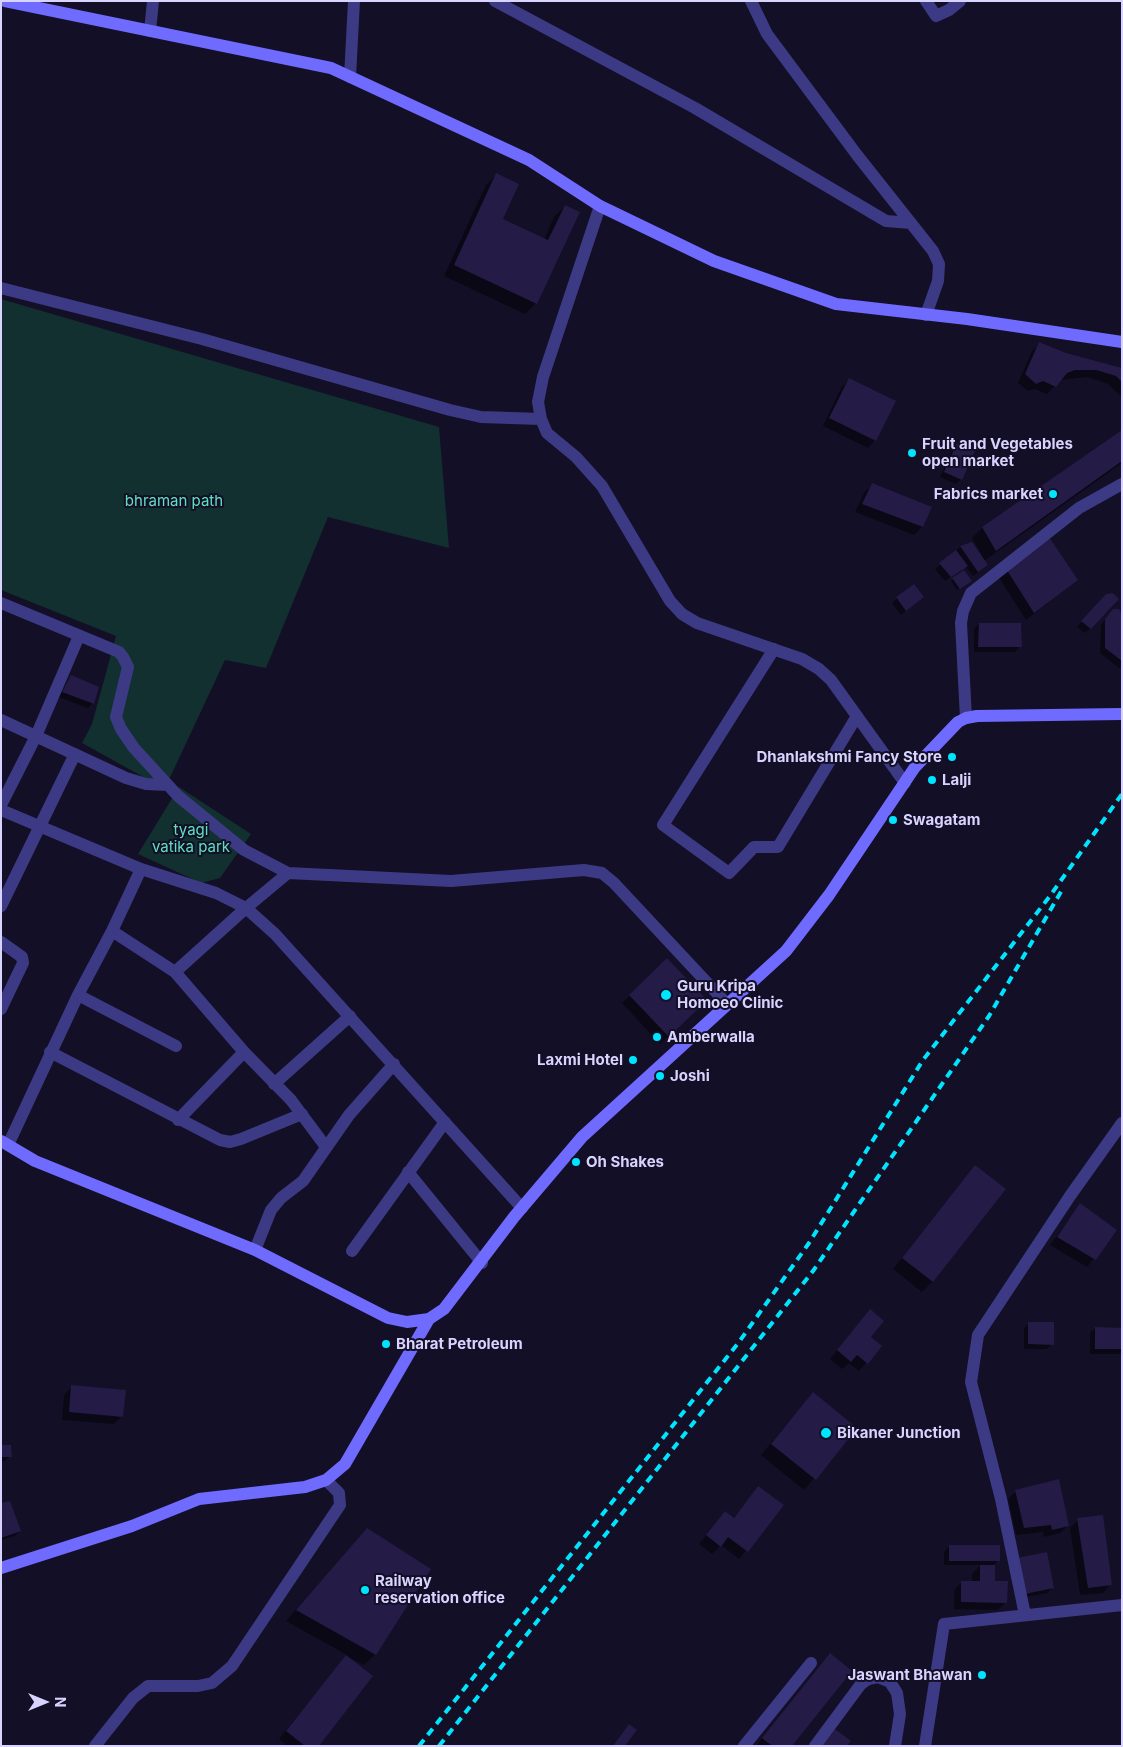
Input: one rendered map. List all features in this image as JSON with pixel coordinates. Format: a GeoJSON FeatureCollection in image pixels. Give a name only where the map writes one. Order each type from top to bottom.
{"type":"FeatureCollection","features":[{"type":"Feature","properties":{"kind":"street"},"geometry":{"type":"LineString","coordinates":[[5,1],[331,68],[529,160],[600,206],[714,261],[836,304],[967,319],[1122,342]]}},
{"type":"Feature","properties":{"kind":"street"},"geometry":{"type":"LineString","coordinates":[[150,31],[153,1]]}},
{"type":"Feature","properties":{"kind":"street"},"geometry":{"type":"LineString","coordinates":[[350,77],[354,1]]}},
{"type":"Feature","properties":{"kind":"street"},"geometry":{"type":"LineString","coordinates":[[495,1],[695,108],[886,221],[911,223]]}},
{"type":"Feature","properties":{"kind":"street"},"geometry":{"type":"LineString","coordinates":[[751,1],[767,34],[857,155],[933,251],[939,264],[938,281],[926,315]]}},
{"type":"Feature","properties":{"kind":"street"},"geometry":{"type":"LineString","coordinates":[[926,1],[936,16],[949,10],[960,1]]}},
{"type":"Feature","properties":{"kind":"street"},"geometry":{"type":"LineString","coordinates":[[600,206],[543,377],[538,402],[541,420],[547,433],[576,457],[602,486],[670,601],[682,614],[697,623],[802,659],[818,669],[831,680],[905,783]]}},
{"type":"Feature","properties":{"kind":"street"},"geometry":{"type":"LineString","coordinates":[[1,288],[202,339],[450,410],[481,417],[541,420]]}},
{"type":"Feature","properties":{"kind":"street"},"geometry":{"type":"LineString","coordinates":[[966,718],[961,623],[963,611],[971,593],[1079,508],[1122,484]]}},
{"type":"Feature","properties":{"kind":"street"},"geometry":{"type":"LineString","coordinates":[[1,603],[118,652],[127,662],[128,667],[117,711],[118,722],[134,748],[178,796],[244,850],[288,873],[451,881],[584,870],[602,873],[614,883],[727,1004]]}},
{"type":"Feature","properties":{"kind":"street"},"geometry":{"type":"LineString","coordinates":[[1,805],[36,736],[79,636]]}},
{"type":"Feature","properties":{"kind":"street"},"geometry":{"type":"LineString","coordinates":[[774,649],[663,825],[730,873],[754,847],[778,847],[857,716]]}},
{"type":"Feature","properties":{"kind":"street"},"geometry":{"type":"LineString","coordinates":[[142,869],[4,1143],[60,1172],[255,1250],[388,1318],[407,1322],[429,1319],[444,1310],[482,1263],[522,1208],[582,1137],[786,950],[829,895],[915,768],[958,722],[966,718],[1122,714]]}},
{"type":"Feature","properties":{"kind":"street"},"geometry":{"type":"LineString","coordinates":[[1,720],[126,778],[146,784],[168,785]]}},
{"type":"Feature","properties":{"kind":"street"},"geometry":{"type":"LineString","coordinates":[[1,906],[6,886],[40,826],[75,754]]}},
{"type":"Feature","properties":{"kind":"street"},"geometry":{"type":"LineString","coordinates":[[1,810],[142,869],[216,893],[246,908],[275,934],[522,1208]]}},
{"type":"Feature","properties":{"kind":"street"},"geometry":{"type":"LineString","coordinates":[[175,972],[288,873]]}},
{"type":"Feature","properties":{"kind":"street"},"geometry":{"type":"LineString","coordinates":[[112,931],[175,972],[244,1052],[302,1114],[326,1147]]}},
{"type":"Feature","properties":{"kind":"street"},"geometry":{"type":"LineString","coordinates":[[1,942],[22,957],[23,963],[4,994],[1,1009]]}},
{"type":"Feature","properties":{"kind":"street"},"geometry":{"type":"LineString","coordinates":[[78,995],[176,1046]]}},
{"type":"Feature","properties":{"kind":"street"},"geometry":{"type":"LineString","coordinates":[[274,1084],[350,1016]]}},
{"type":"Feature","properties":{"kind":"street"},"geometry":{"type":"LineString","coordinates":[[50,1052],[209,1136],[230,1142],[274,1127],[302,1114]]}},
{"type":"Feature","properties":{"kind":"street"},"geometry":{"type":"LineString","coordinates":[[178,1120],[244,1052]]}},
{"type":"Feature","properties":{"kind":"street"},"geometry":{"type":"LineString","coordinates":[[255,1250],[271,1210],[281,1198],[303,1181],[348,1115],[394,1064]]}},
{"type":"Feature","properties":{"kind":"street"},"geometry":{"type":"LineString","coordinates":[[352,1251],[445,1122]]}},
{"type":"Feature","properties":{"kind":"street"},"geometry":{"type":"LineString","coordinates":[[1025,1615],[1001,1499],[971,1382],[978,1335],[1070,1196],[1122,1124]]}},
{"type":"Feature","properties":{"kind":"street"},"geometry":{"type":"LineString","coordinates":[[408,1172],[482,1263]]}},
{"type":"Feature","properties":{"kind":"street"},"geometry":{"type":"LineString","coordinates":[[1,1568],[132,1526],[199,1499],[306,1487],[326,1480],[345,1464],[429,1319]]}},
{"type":"Feature","properties":{"kind":"street"},"geometry":{"type":"LineString","coordinates":[[95,1746],[133,1698],[148,1686],[198,1686],[212,1684],[232,1666],[340,1505],[339,1493],[326,1480]]}},
{"type":"Feature","properties":{"kind":"street"},"geometry":{"type":"LineString","coordinates":[[925,1746],[944,1624],[1122,1605]]}},
{"type":"Feature","properties":{"kind":"street"},"geometry":{"type":"LineString","coordinates":[[749,1744],[811,1663]]}},
{"type":"Feature","properties":{"kind":"street"},"geometry":{"type":"LineString","coordinates":[[815,1746],[861,1684],[868,1679],[878,1677],[890,1682],[897,1693],[900,1714],[895,1746]]}},
{"type":"Feature","properties":{"kind":"green space","name":"bhraman path"},"geometry":{"type":"Polygon","coordinates":[[[1,299],[439,427],[449,548],[328,517],[266,668],[225,660],[166,786],[156,784],[82,743],[92,724],[116,636],[1,590],[1,299]]]}},
{"type":"Feature","properties":{"kind":"green space","name":"tyagi vatika park"},"geometry":{"type":"Polygon","coordinates":[[[179,787],[251,834],[220,878],[201,883],[138,854],[179,787]]]}},
{"type":"Feature","properties":{"kind":"building"},"geometry":{"type":"Polygon","coordinates":[[[496,173],[519,184],[503,219],[548,240],[565,205],[580,212],[537,304],[454,265],[496,173]]]}},
{"type":"Feature","properties":{"kind":"building"},"geometry":{"type":"Polygon","coordinates":[[[1039,342],[1066,353],[1122,368],[1122,382],[1116,376],[1096,370],[1075,370],[1067,373],[1056,387],[1043,381],[1036,384],[1025,374],[1039,342]]]}},
{"type":"Feature","properties":{"kind":"building"},"geometry":{"type":"Polygon","coordinates":[[[849,378],[896,401],[876,441],[829,418],[849,378]]]}},
{"type":"Feature","properties":{"kind":"building","name":"Fabrics market"},"geometry":{"type":"Polygon","coordinates":[[[1122,430],[1122,461],[996,551],[982,527],[1122,430]]]}},
{"type":"Feature","properties":{"kind":"building"},"geometry":{"type":"Polygon","coordinates":[[[957,443],[975,451],[962,480],[944,472],[957,443]]]}},
{"type":"Feature","properties":{"kind":"building"},"geometry":{"type":"Polygon","coordinates":[[[872,483],[932,507],[923,527],[862,504],[872,483]]]}},
{"type":"Feature","properties":{"kind":"building"},"geometry":{"type":"Polygon","coordinates":[[[1047,534],[1078,580],[1034,613],[1005,567],[1047,534]]]}},
{"type":"Feature","properties":{"kind":"building"},"geometry":{"type":"Polygon","coordinates":[[[972,542],[988,565],[978,572],[960,546],[972,542]]]}},
{"type":"Feature","properties":{"kind":"building"},"geometry":{"type":"Polygon","coordinates":[[[956,550],[968,566],[951,577],[939,563],[956,550]]]}},
{"type":"Feature","properties":{"kind":"building"},"geometry":{"type":"Polygon","coordinates":[[[964,570],[972,581],[960,589],[952,578],[964,570]]]}},
{"type":"Feature","properties":{"kind":"building"},"geometry":{"type":"Polygon","coordinates":[[[914,584],[924,597],[906,611],[896,597],[914,584]]]}},
{"type":"Feature","properties":{"kind":"building"},"geometry":{"type":"Polygon","coordinates":[[[1113,593],[1119,599],[1091,629],[1081,621],[1106,594],[1113,593]]]}},
{"type":"Feature","properties":{"kind":"building"},"geometry":{"type":"Polygon","coordinates":[[[1113,609],[1119,609],[1122,615],[1122,661],[1105,648],[1105,619],[1113,609]]]}},
{"type":"Feature","properties":{"kind":"building"},"geometry":{"type":"Polygon","coordinates":[[[979,623],[1021,623],[1022,647],[978,647],[979,623]]]}},
{"type":"Feature","properties":{"kind":"building"},"geometry":{"type":"Polygon","coordinates":[[[71,675],[99,687],[94,704],[62,692],[71,675]]]}},
{"type":"Feature","properties":{"kind":"building"},"geometry":{"type":"Polygon","coordinates":[[[667,958],[707,1000],[669,1037],[629,995],[667,958]]]}},
{"type":"Feature","properties":{"kind":"building"},"geometry":{"type":"Polygon","coordinates":[[[975,1165],[1006,1189],[933,1282],[902,1258],[975,1165]]]}},
{"type":"Feature","properties":{"kind":"building"},"geometry":{"type":"Polygon","coordinates":[[[1080,1203],[1117,1230],[1096,1260],[1057,1237],[1080,1203]]]}},
{"type":"Feature","properties":{"kind":"building"},"geometry":{"type":"Polygon","coordinates":[[[870,1309],[884,1321],[871,1337],[882,1346],[868,1364],[857,1355],[851,1362],[837,1350],[870,1309]]]}},
{"type":"Feature","properties":{"kind":"building"},"geometry":{"type":"Polygon","coordinates":[[[1028,1322],[1054,1322],[1054,1345],[1028,1344],[1028,1322]]]}},
{"type":"Feature","properties":{"kind":"building"},"geometry":{"type":"Polygon","coordinates":[[[1095,1327],[1122,1328],[1122,1349],[1095,1349],[1095,1327]]]}},
{"type":"Feature","properties":{"kind":"building"},"geometry":{"type":"Polygon","coordinates":[[[71,1385],[126,1390],[123,1417],[69,1412],[71,1385]]]}},
{"type":"Feature","properties":{"kind":"building"},"geometry":{"type":"Polygon","coordinates":[[[813,1392],[857,1428],[816,1480],[771,1444],[813,1392]]]}},
{"type":"Feature","properties":{"kind":"building"},"geometry":{"type":"Polygon","coordinates":[[[1,1445],[11,1445],[12,1457],[1,1457],[1,1445]]]}},
{"type":"Feature","properties":{"kind":"building"},"geometry":{"type":"Polygon","coordinates":[[[1059,1479],[1069,1526],[1052,1530],[1051,1525],[1024,1528],[1015,1490],[1059,1479]]]}},
{"type":"Feature","properties":{"kind":"building"},"geometry":{"type":"Polygon","coordinates":[[[758,1486],[784,1505],[748,1552],[728,1537],[721,1547],[706,1535],[725,1511],[734,1518],[758,1486]]]}},
{"type":"Feature","properties":{"kind":"building"},"geometry":{"type":"Polygon","coordinates":[[[10,1501],[21,1531],[1,1538],[1,1503],[10,1501]]]}},
{"type":"Feature","properties":{"kind":"building"},"geometry":{"type":"Polygon","coordinates":[[[1103,1515],[1112,1585],[1088,1588],[1077,1518],[1103,1515]]]}},
{"type":"Feature","properties":{"kind":"building","name":"Railway reservation office"},"geometry":{"type":"Polygon","coordinates":[[[367,1528],[431,1569],[376,1655],[296,1610],[367,1528]]]}},
{"type":"Feature","properties":{"kind":"building"},"geometry":{"type":"Polygon","coordinates":[[[949,1545],[1000,1545],[1000,1561],[949,1561],[949,1545]]]}},
{"type":"Feature","properties":{"kind":"building"},"geometry":{"type":"Polygon","coordinates":[[[1047,1552],[1054,1588],[1025,1594],[1017,1558],[1047,1552]]]}},
{"type":"Feature","properties":{"kind":"building"},"geometry":{"type":"Polygon","coordinates":[[[980,1565],[995,1565],[995,1581],[1008,1581],[1007,1603],[961,1602],[961,1581],[980,1581],[980,1565]]]}},
{"type":"Feature","properties":{"kind":"building"},"geometry":{"type":"Polygon","coordinates":[[[830,1653],[852,1671],[792,1746],[772,1746],[762,1738],[830,1653]]]}},
{"type":"Feature","properties":{"kind":"building"},"geometry":{"type":"Polygon","coordinates":[[[346,1655],[373,1676],[319,1746],[305,1746],[286,1731],[346,1655]]]}},
{"type":"Feature","properties":{"kind":"building"},"geometry":{"type":"Polygon","coordinates":[[[629,1724],[637,1730],[625,1746],[613,1746],[629,1724]]]}},
{"type":"Feature","properties":{"kind":"building"},"geometry":{"type":"Polygon","coordinates":[[[835,1729],[851,1741],[847,1746],[822,1746],[835,1729]]]}},
{"type":"Feature","properties":{"kind":"railway"},"geometry":{"type":"LineString","coordinates":[[419,1746],[739,1342],[809,1243],[923,1060],[1050,896],[1122,794]]}},
{"type":"Feature","properties":{"kind":"railway"},"geometry":{"type":"LineString","coordinates":[[439,1746],[813,1271],[989,1016],[1062,890]]}},
{"type":"Feature","properties":{"kind":"place","name":"Fruit and Vegetables open market"},"geometry":{"type":"Point","coordinates":[912,453]}},
{"type":"Feature","properties":{"kind":"place","name":"Fabrics market"},"geometry":{"type":"Point","coordinates":[1053,494]}},
{"type":"Feature","properties":{"kind":"place","name":"Dhanlakshmi Fancy Store"},"geometry":{"type":"Point","coordinates":[952,757]}},
{"type":"Feature","properties":{"kind":"place","name":"Lalji"},"geometry":{"type":"Point","coordinates":[932,780]}},
{"type":"Feature","properties":{"kind":"place","name":"Swagatam"},"geometry":{"type":"Point","coordinates":[893,820]}},
{"type":"Feature","properties":{"kind":"place","name":"Guru Kripa Homoeo Clinic"},"geometry":{"type":"Point","coordinates":[666,995]}},
{"type":"Feature","properties":{"kind":"place","name":"Amberwalla"},"geometry":{"type":"Point","coordinates":[657,1037]}},
{"type":"Feature","properties":{"kind":"place","name":"Laxmi Hotel"},"geometry":{"type":"Point","coordinates":[633,1060]}},
{"type":"Feature","properties":{"kind":"place","name":"Joshi"},"geometry":{"type":"Point","coordinates":[660,1076]}},
{"type":"Feature","properties":{"kind":"place","name":"Oh Shakes"},"geometry":{"type":"Point","coordinates":[576,1162]}},
{"type":"Feature","properties":{"kind":"place","name":"Bharat Petroleum"},"geometry":{"type":"Point","coordinates":[386,1344]}},
{"type":"Feature","properties":{"kind":"place","name":"Bikaner Junction"},"geometry":{"type":"Point","coordinates":[826,1433]}},
{"type":"Feature","properties":{"kind":"place","name":"Railway reservation office"},"geometry":{"type":"Point","coordinates":[365,1590]}},
{"type":"Feature","properties":{"kind":"place","name":"Jaswant Bhawan"},"geometry":{"type":"Point","coordinates":[982,1675]}}]}
